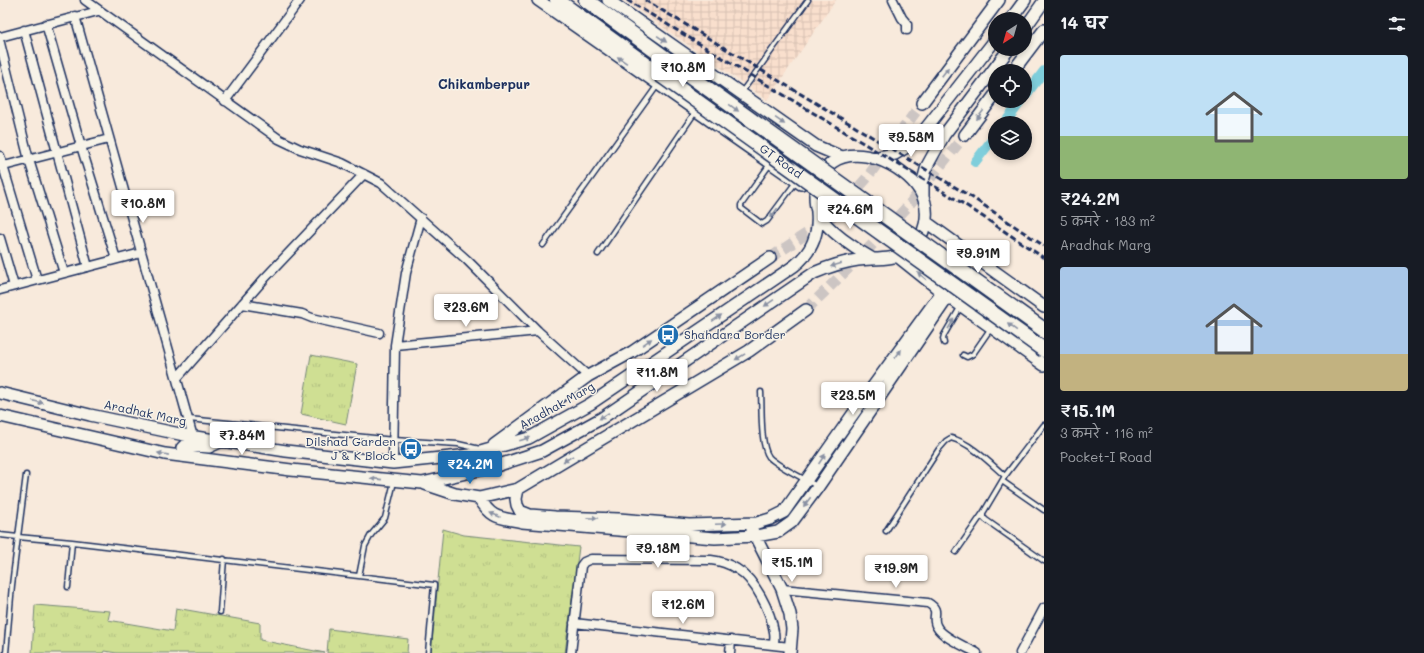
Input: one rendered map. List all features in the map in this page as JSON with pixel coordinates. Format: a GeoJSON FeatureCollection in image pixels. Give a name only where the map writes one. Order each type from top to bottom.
{"type":"FeatureCollection","features":[{"type":"Feature","properties":{"kind":"highway","name":"GT Road"},"geometry":{"type":"LineString","coordinates":[[557,0],[600,30],[658,79],[1044,350]]}},
{"type":"Feature","properties":{"kind":"highway","name":"GT Road"},"geometry":{"type":"LineString","coordinates":[[586,0],[1044,330]]}},
{"type":"Feature","properties":{"kind":"main road","name":"GT Road"},"geometry":{"type":"LineString","coordinates":[[538,0],[658,79],[696,111],[815,194]]}},
{"type":"Feature","properties":{"kind":"main road"},"geometry":{"type":"LineString","coordinates":[[608,0],[816,146],[842,157]]}},
{"type":"Feature","properties":{"kind":"main road"},"geometry":{"type":"LineString","coordinates":[[922,103],[999,0]]}},
{"type":"Feature","properties":{"kind":"main road"},"geometry":{"type":"LineString","coordinates":[[1016,12],[1025,0]]}},
{"type":"Feature","properties":{"kind":"main road"},"geometry":{"type":"LineString","coordinates":[[1032,18],[1044,1]]}},
{"type":"Feature","properties":{"kind":"main road"},"geometry":{"type":"LineString","coordinates":[[1018,64],[1044,30]]}},
{"type":"Feature","properties":{"kind":"main road"},"geometry":{"type":"LineString","coordinates":[[873,158],[895,154],[915,142],[988,49]]}},
{"type":"Feature","properties":{"kind":"main road"},"geometry":{"type":"LineString","coordinates":[[422,483],[493,467],[542,451],[602,418],[814,273],[843,262],[889,258],[909,250],[918,240],[926,222],[923,181],[928,166],[944,135],[1004,56]]}},
{"type":"Feature","properties":{"kind":"main road"},"geometry":{"type":"LineString","coordinates":[[965,135],[988,104]]}},
{"type":"Feature","properties":{"kind":"main road"},"geometry":{"type":"LineString","coordinates":[[873,259],[850,245],[837,234],[823,220],[818,212],[815,194],[816,186],[823,171],[828,165],[842,157],[858,154],[873,158],[892,166],[916,185],[923,197]]}},
{"type":"Feature","properties":{"kind":"main road","name":"Aradhak Marg"},"geometry":{"type":"LineString","coordinates":[[0,393],[90,415],[193,437],[286,451],[393,463],[470,455],[529,438],[590,404],[794,266],[812,247],[817,230],[818,212]]}},
{"type":"Feature","properties":{"kind":"main road"},"geometry":{"type":"LineString","coordinates":[[926,222],[1044,307]]}},
{"type":"Feature","properties":{"kind":"main road"},"geometry":{"type":"LineString","coordinates":[[897,256],[961,306],[1044,365]]}},
{"type":"Feature","properties":{"kind":"main road"},"geometry":{"type":"LineString","coordinates":[[487,450],[588,376],[632,352],[770,258]]}},
{"type":"Feature","properties":{"kind":"main road"},"geometry":{"type":"LineString","coordinates":[[666,529],[689,525],[757,523],[770,519],[784,512],[858,406],[945,294]]}},
{"type":"Feature","properties":{"kind":"main road"},"geometry":{"type":"LineString","coordinates":[[479,498],[488,512],[494,516],[666,529],[715,538],[756,536],[778,532],[792,522],[818,487],[945,294]]}},
{"type":"Feature","properties":{"kind":"main road"},"geometry":{"type":"LineString","coordinates":[[0,416],[165,454],[291,470],[422,483],[455,494],[479,498],[518,489],[749,351],[806,310]]}},
{"type":"Feature","properties":{"kind":"main road"},"geometry":{"type":"LineString","coordinates":[[189,458],[182,448],[185,445],[209,447],[222,441]]}},
{"type":"Feature","properties":{"kind":"main road"},"geometry":{"type":"LineString","coordinates":[[518,489],[516,499],[517,506],[523,518]]}},
{"type":"Feature","properties":{"kind":"main road"},"geometry":{"type":"LineString","coordinates":[[749,524],[782,589],[790,614],[792,629],[790,650]]}},
{"type":"Feature","properties":{"kind":"street"},"geometry":{"type":"LineString","coordinates":[[85,0],[98,11],[279,138],[300,149],[342,163],[381,183],[467,260],[538,331],[588,376]]}},
{"type":"Feature","properties":{"kind":"street"},"geometry":{"type":"LineString","coordinates":[[225,101],[300,0]]}},
{"type":"Feature","properties":{"kind":"street"},"geometry":{"type":"LineString","coordinates":[[893,0],[902,18],[907,24],[907,30]]}},
{"type":"Feature","properties":{"kind":"street"},"geometry":{"type":"LineString","coordinates":[[0,37],[74,16],[98,11]]}},
{"type":"Feature","properties":{"kind":"street"},"geometry":{"type":"LineString","coordinates":[[74,16],[193,437]]}},
{"type":"Feature","properties":{"kind":"street"},"geometry":{"type":"LineString","coordinates":[[46,24],[116,260]]}},
{"type":"Feature","properties":{"kind":"street"},"geometry":{"type":"LineString","coordinates":[[24,30],[88,267]]}},
{"type":"Feature","properties":{"kind":"street"},"geometry":{"type":"LineString","coordinates":[[0,43],[29,160],[64,273]]}},
{"type":"Feature","properties":{"kind":"street"},"geometry":{"type":"LineString","coordinates":[[2,167],[109,139]]}},
{"type":"Feature","properties":{"kind":"street"},"geometry":{"type":"LineString","coordinates":[[0,156],[2,167],[37,280]]}},
{"type":"Feature","properties":{"kind":"street"},"geometry":{"type":"LineString","coordinates":[[177,378],[265,278],[364,174]]}},
{"type":"Feature","properties":{"kind":"street"},"geometry":{"type":"LineString","coordinates":[[393,463],[396,345],[406,274],[421,218]]}},
{"type":"Feature","properties":{"kind":"street"},"geometry":{"type":"LineString","coordinates":[[0,238],[14,286]]}},
{"type":"Feature","properties":{"kind":"street"},"geometry":{"type":"LineString","coordinates":[[0,290],[141,253]]}},
{"type":"Feature","properties":{"kind":"street"},"geometry":{"type":"LineString","coordinates":[[242,304],[302,314],[312,318],[379,333]]}},
{"type":"Feature","properties":{"kind":"street"},"geometry":{"type":"LineString","coordinates":[[396,345],[538,331]]}},
{"type":"Feature","properties":{"kind":"street"},"geometry":{"type":"LineString","coordinates":[[571,653],[581,566],[584,562],[591,559],[711,560],[721,562],[737,569],[749,578],[766,608],[774,633],[774,645]]}},
{"type":"Feature","properties":{"kind":"street"},"geometry":{"type":"LineString","coordinates":[[782,589],[928,603],[934,606],[936,612],[935,623],[937,629],[946,636],[976,653]]}},
{"type":"Feature","properties":{"kind":"street"},"geometry":{"type":"LineString","coordinates":[[1020,653],[1044,608]]}},
{"type":"Feature","properties":{"kind":"street"},"geometry":{"type":"LineString","coordinates":[[574,623],[774,645],[790,650]]}},
{"type":"Feature","properties":{"kind":"street"},"geometry":{"type":"LineString","coordinates":[[730,653],[731,640]]}},
{"type":"Feature","properties":{"kind":"lane"},"geometry":{"type":"LineString","coordinates":[[741,94],[808,0]]}},
{"type":"Feature","properties":{"kind":"lane"},"geometry":{"type":"LineString","coordinates":[[543,245],[658,79]]}},
{"type":"Feature","properties":{"kind":"lane"},"geometry":{"type":"LineString","coordinates":[[598,254],[696,111]]}},
{"type":"Feature","properties":{"kind":"lane"},"geometry":{"type":"LineString","coordinates":[[770,163],[741,205],[743,210],[762,224],[767,221],[797,181]]}},
{"type":"Feature","properties":{"kind":"lane"},"geometry":{"type":"LineString","coordinates":[[944,343],[944,335],[961,306]]}},
{"type":"Feature","properties":{"kind":"lane"},"geometry":{"type":"LineString","coordinates":[[963,355],[967,357],[973,354],[991,327]]}},
{"type":"Feature","properties":{"kind":"lane"},"geometry":{"type":"LineString","coordinates":[[761,392],[763,440],[768,456],[792,473],[818,487]]}},
{"type":"Feature","properties":{"kind":"lane"},"geometry":{"type":"LineString","coordinates":[[188,419],[394,440],[458,444],[487,450]]}},
{"type":"Feature","properties":{"kind":"lane"},"geometry":{"type":"LineString","coordinates":[[956,552],[983,513],[1005,476],[1044,425]]}},
{"type":"Feature","properties":{"kind":"lane"},"geometry":{"type":"LineString","coordinates":[[886,531],[939,449],[951,438],[959,440],[969,446],[1005,476]]}},
{"type":"Feature","properties":{"kind":"lane"},"geometry":{"type":"LineString","coordinates":[[6,653],[12,585],[26,475]]}},
{"type":"Feature","properties":{"kind":"lane"},"geometry":{"type":"LineString","coordinates":[[359,576],[364,546],[385,518],[394,480]]}},
{"type":"Feature","properties":{"kind":"lane"},"geometry":{"type":"LineString","coordinates":[[1002,481],[1044,510]]}},
{"type":"Feature","properties":{"kind":"lane"},"geometry":{"type":"LineString","coordinates":[[983,513],[983,517],[986,520],[1044,561]]}},
{"type":"Feature","properties":{"kind":"lane"},"geometry":{"type":"LineString","coordinates":[[0,535],[224,559],[434,585],[428,653]]}},
{"type":"Feature","properties":{"kind":"lane"},"geometry":{"type":"LineString","coordinates":[[68,586],[72,542]]}},
{"type":"Feature","properties":{"kind":"lane"},"geometry":{"type":"LineString","coordinates":[[220,612],[224,559]]}},
{"type":"Feature","properties":{"kind":"shaded area"},"geometry":{"type":"Polygon","coordinates":[[[624,0],[836,0],[767,100],[624,0]]]}},
{"type":"Feature","properties":{"kind":"green space"},"geometry":{"type":"Polygon","coordinates":[[[311,355],[357,364],[346,424],[301,414],[311,355]]]}},
{"type":"Feature","properties":{"kind":"green space"},"geometry":{"type":"Polygon","coordinates":[[[443,529],[464,535],[579,547],[565,653],[431,653],[443,529]]]}},
{"type":"Feature","properties":{"kind":"green space"},"geometry":{"type":"Polygon","coordinates":[[[35,605],[110,611],[108,620],[173,631],[176,608],[260,623],[260,640],[325,653],[117,653],[104,651],[103,653],[32,653],[35,605]]]}},
{"type":"Feature","properties":{"kind":"green space"},"geometry":{"type":"Polygon","coordinates":[[[329,629],[408,639],[407,653],[327,653],[329,629]]]}},
{"type":"Feature","properties":{"kind":"waterway"},"geometry":{"type":"LineString","coordinates":[[1032,87],[1044,71]]}},
{"type":"Feature","properties":{"kind":"waterway"},"geometry":{"type":"LineString","coordinates":[[1010,116],[1016,108]]}},
{"type":"Feature","properties":{"kind":"waterway"},"geometry":{"type":"LineString","coordinates":[[975,162],[988,145]]}},
{"type":"Feature","properties":{"kind":"tunnel"},"geometry":{"type":"LineString","coordinates":[[770,258],[833,216],[866,179],[922,103]]}},
{"type":"Feature","properties":{"kind":"tunnel"},"geometry":{"type":"LineString","coordinates":[[806,310],[871,246],[908,206],[965,135]]}},
{"type":"Feature","properties":{"kind":"railway"},"geometry":{"type":"LineString","coordinates":[[627,0],[967,206],[1044,258]]}},
{"type":"Feature","properties":{"kind":"railway"},"geometry":{"type":"LineString","coordinates":[[645,0],[973,198],[1044,246]]}},
{"type":"Feature","properties":{"kind":"place","name":"Shahdara Border"},"geometry":{"type":"Point","coordinates":[668,335]}},
{"type":"Feature","properties":{"kind":"place","name":"Dilshad Garden J & K Block"},"geometry":{"type":"Point","coordinates":[411,449]}},
{"type":"Feature","properties":{"kind":"district","name":"Chikamberpur"},"geometry":{"type":"Point","coordinates":[484,84]}}]}
